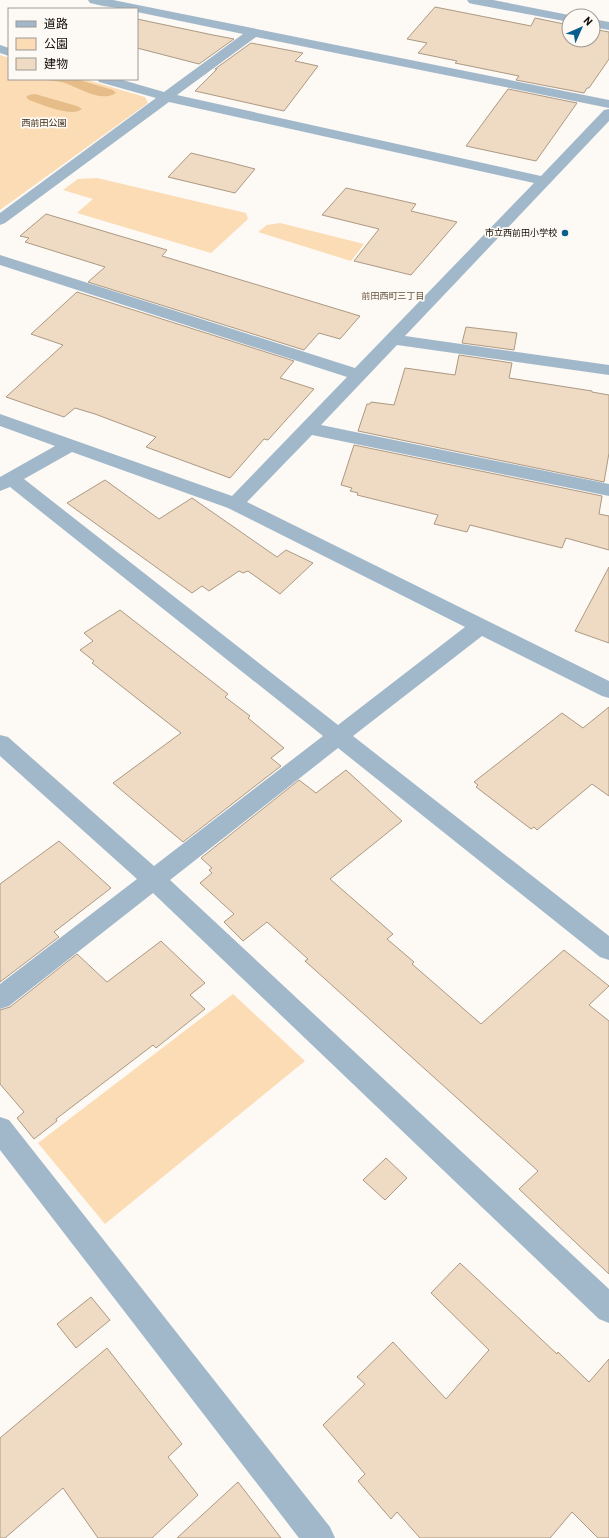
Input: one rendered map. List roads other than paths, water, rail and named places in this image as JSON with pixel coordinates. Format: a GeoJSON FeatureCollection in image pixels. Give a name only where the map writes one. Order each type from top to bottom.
{"type":"FeatureCollection","features":[{"type":"Feature","properties":{"kind":"street"},"geometry":{"type":"LineString","coordinates":[[94,0],[134,8]]}},
{"type":"Feature","properties":{"kind":"street"},"geometry":{"type":"LineString","coordinates":[[473,0],[561,16]]}},
{"type":"Feature","properties":{"kind":"street"},"geometry":{"type":"LineString","coordinates":[[138,9],[609,104]]}},
{"type":"Feature","properties":{"kind":"street"},"geometry":{"type":"LineString","coordinates":[[0,220],[254,32]]}},
{"type":"Feature","properties":{"kind":"street"},"geometry":{"type":"LineString","coordinates":[[108,80],[167,97],[544,181]]}},
{"type":"Feature","properties":{"kind":"street"},"geometry":{"type":"LineString","coordinates":[[235,504],[609,113]]}},
{"type":"Feature","properties":{"kind":"street"},"geometry":{"type":"LineString","coordinates":[[0,260],[358,375]]}},
{"type":"Feature","properties":{"kind":"street"},"geometry":{"type":"LineString","coordinates":[[393,339],[609,370]]}},
{"type":"Feature","properties":{"kind":"street"},"geometry":{"type":"LineString","coordinates":[[0,420],[235,504],[609,690]]}},
{"type":"Feature","properties":{"kind":"street"},"geometry":{"type":"LineString","coordinates":[[307,428],[609,490]]}},
{"type":"Feature","properties":{"kind":"street"},"geometry":{"type":"LineString","coordinates":[[71,445],[6,482],[339,736],[609,950]]}},
{"type":"Feature","properties":{"kind":"street"},"geometry":{"type":"LineString","coordinates":[[0,998],[481,626]]}},
{"type":"Feature","properties":{"kind":"street"},"geometry":{"type":"LineString","coordinates":[[0,743],[153,879],[609,1308]]}},
{"type":"Feature","properties":{"kind":"street"},"geometry":{"type":"LineString","coordinates":[[0,1129],[319,1538]]}},
{"type":"Feature","properties":{"kind":"place","name":"市立西前田小学校"},"geometry":{"type":"Point","coordinates":[565,233]}},
{"type":"Feature","properties":{"kind":"district","name":"前田西町三丁目"},"geometry":{"type":"Point","coordinates":[393,296]}},
{"type":"Feature","properties":{"kind":"park label","name":"西前田公園"},"geometry":{"type":"Point","coordinates":[44,123]}}]}
